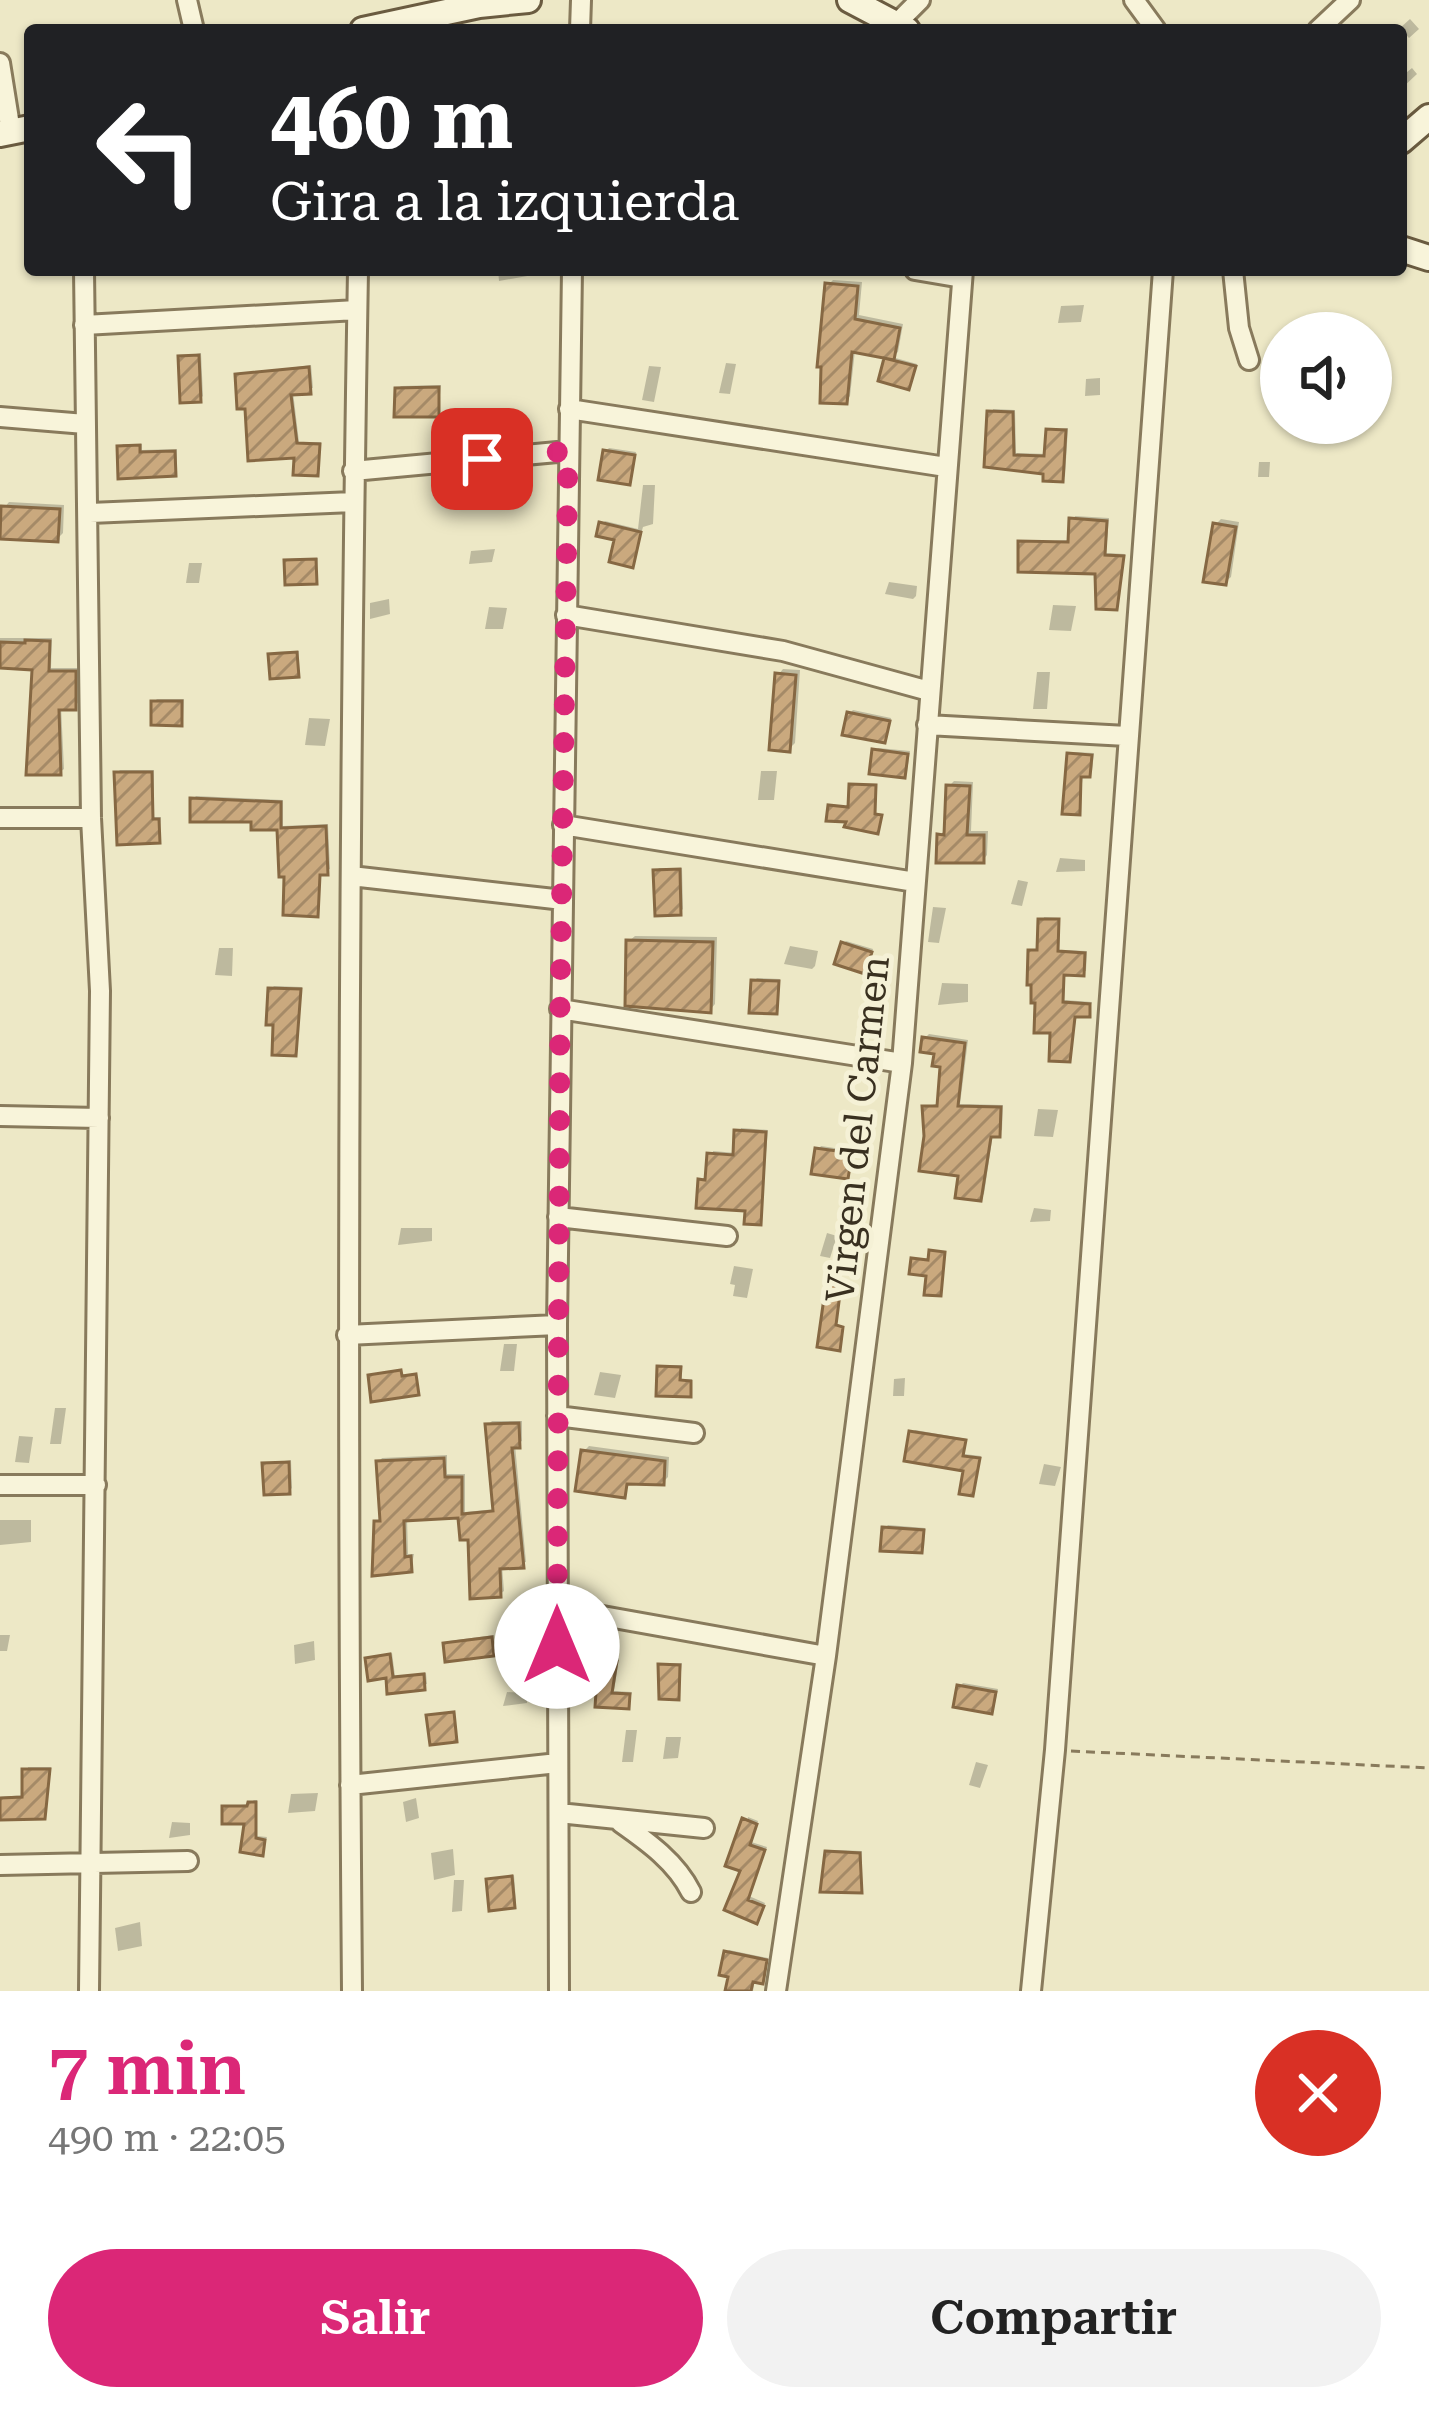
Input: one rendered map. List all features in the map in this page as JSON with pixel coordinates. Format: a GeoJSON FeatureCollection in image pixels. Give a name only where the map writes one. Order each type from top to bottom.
{"type":"FeatureCollection","features":[{"type":"Feature","properties":{"kind":"main road"},"geometry":{"type":"LineString","coordinates":[[391,12],[528,0]]}},
{"type":"Feature","properties":{"kind":"main road"},"geometry":{"type":"LineString","coordinates":[[850,0],[896,24]]}},
{"type":"Feature","properties":{"kind":"street"},"geometry":{"type":"LineString","coordinates":[[1324,24],[1350,0]]}},
{"type":"Feature","properties":{"kind":"street"},"geometry":{"type":"LineString","coordinates":[[0,63],[14,131]]}},
{"type":"Feature","properties":{"kind":"street"},"geometry":{"type":"LineString","coordinates":[[85,276],[91,818],[100,991],[89,1991]]}},
{"type":"Feature","properties":{"kind":"street"},"geometry":{"type":"LineString","coordinates":[[352,1991],[347,1335],[358,276]]}},
{"type":"Feature","properties":{"kind":"street"},"geometry":{"type":"LineString","coordinates":[[560,1991],[557,1325],[572,276]]}},
{"type":"Feature","properties":{"kind":"street","name":"Virgen del Carmen"},"geometry":{"type":"LineString","coordinates":[[776,1991],[826,1656],[902,1064],[963,276]]}},
{"type":"Feature","properties":{"kind":"street"},"geometry":{"type":"LineString","coordinates":[[1031,1991],[1054,1750],[1163,276]]}},
{"type":"Feature","properties":{"kind":"street"},"geometry":{"type":"LineString","coordinates":[[1234,276],[1239,328],[1249,360]]}},
{"type":"Feature","properties":{"kind":"street"},"geometry":{"type":"LineString","coordinates":[[85,325],[357,310]]}},
{"type":"Feature","properties":{"kind":"street"},"geometry":{"type":"LineString","coordinates":[[569,409],[946,466]]}},
{"type":"Feature","properties":{"kind":"street"},"geometry":{"type":"LineString","coordinates":[[0,417],[85,424]]}},
{"type":"Feature","properties":{"kind":"street"},"geometry":{"type":"LineString","coordinates":[[353,471],[568,451]]}},
{"type":"Feature","properties":{"kind":"street"},"geometry":{"type":"LineString","coordinates":[[90,513],[353,502]]}},
{"type":"Feature","properties":{"kind":"street"},"geometry":{"type":"LineString","coordinates":[[566,615],[782,651],[929,691]]}},
{"type":"Feature","properties":{"kind":"street"},"geometry":{"type":"LineString","coordinates":[[927,724],[1127,736]]}},
{"type":"Feature","properties":{"kind":"street"},"geometry":{"type":"LineString","coordinates":[[0,818],[91,818]]}},
{"type":"Feature","properties":{"kind":"street"},"geometry":{"type":"LineString","coordinates":[[562,825],[915,882]]}},
{"type":"Feature","properties":{"kind":"street"},"geometry":{"type":"LineString","coordinates":[[350,876],[563,900]]}},
{"type":"Feature","properties":{"kind":"street"},"geometry":{"type":"LineString","coordinates":[[560,1009],[902,1064]]}},
{"type":"Feature","properties":{"kind":"street"},"geometry":{"type":"LineString","coordinates":[[0,1116],[99,1118]]}},
{"type":"Feature","properties":{"kind":"street"},"geometry":{"type":"LineString","coordinates":[[559,1217],[727,1235]]}},
{"type":"Feature","properties":{"kind":"street"},"geometry":{"type":"LineString","coordinates":[[347,1335],[557,1325]]}},
{"type":"Feature","properties":{"kind":"street"},"geometry":{"type":"LineString","coordinates":[[557,1416],[694,1433]]}},
{"type":"Feature","properties":{"kind":"street"},"geometry":{"type":"LineString","coordinates":[[0,1485],[95,1485]]}},
{"type":"Feature","properties":{"kind":"street"},"geometry":{"type":"LineString","coordinates":[[557,1608],[826,1656]]}},
{"type":"Feature","properties":{"kind":"street"},"geometry":{"type":"LineString","coordinates":[[350,1785],[558,1762]]}},
{"type":"Feature","properties":{"kind":"street"},"geometry":{"type":"LineString","coordinates":[[559,1814],[704,1828]]}},
{"type":"Feature","properties":{"kind":"street"},"geometry":{"type":"LineString","coordinates":[[617,1820],[653,1846],[681,1874],[691,1892]]}},
{"type":"Feature","properties":{"kind":"street"},"geometry":{"type":"LineString","coordinates":[[0,1865],[188,1861]]}},
{"type":"Feature","properties":{"kind":"path"},"geometry":{"type":"LineString","coordinates":[[1054,1750],[1429,1768]]}},
{"type":"Feature","properties":{"kind":"building"},"geometry":{"type":"Polygon","coordinates":[[[825,283],[858,286],[855,319],[900,328],[894,360],[852,352],[847,404],[820,403],[821,367],[817,367],[825,283]]]}},
{"type":"Feature","properties":{"kind":"building"},"geometry":{"type":"Polygon","coordinates":[[[199,355],[201,402],[180,403],[178,356],[199,355]]]}},
{"type":"Feature","properties":{"kind":"building"},"geometry":{"type":"Polygon","coordinates":[[[884,358],[916,366],[909,390],[878,381],[884,358]]]}},
{"type":"Feature","properties":{"kind":"building"},"geometry":{"type":"Polygon","coordinates":[[[309,367],[311,394],[291,395],[297,443],[320,444],[318,476],[293,475],[294,458],[248,461],[245,409],[237,409],[235,374],[309,367]]]}},
{"type":"Feature","properties":{"kind":"building"},"geometry":{"type":"Polygon","coordinates":[[[439,387],[439,417],[394,417],[395,388],[439,387]]]}},
{"type":"Feature","properties":{"kind":"building"},"geometry":{"type":"Polygon","coordinates":[[[987,411],[1013,412],[1014,455],[1044,456],[1046,429],[1066,430],[1063,482],[1043,481],[1043,474],[984,467],[987,411]]]}},
{"type":"Feature","properties":{"kind":"building"},"geometry":{"type":"Polygon","coordinates":[[[140,445],[140,452],[175,451],[176,476],[118,479],[117,446],[140,445]]]}},
{"type":"Feature","properties":{"kind":"building"},"geometry":{"type":"Polygon","coordinates":[[[603,450],[635,455],[630,485],[598,480],[603,450]]]}},
{"type":"Feature","properties":{"kind":"building"},"geometry":{"type":"Polygon","coordinates":[[[1,506],[60,509],[58,542],[0,539],[1,506]]]}},
{"type":"Feature","properties":{"kind":"building"},"geometry":{"type":"Polygon","coordinates":[[[1069,518],[1107,521],[1105,555],[1124,556],[1117,610],[1096,609],[1095,574],[1018,572],[1018,541],[1068,542],[1069,518]]]}},
{"type":"Feature","properties":{"kind":"building"},"geometry":{"type":"Polygon","coordinates":[[[599,522],[641,532],[633,568],[609,562],[614,540],[596,536],[599,522]]]}},
{"type":"Feature","properties":{"kind":"building"},"geometry":{"type":"Polygon","coordinates":[[[1213,523],[1236,527],[1226,585],[1203,582],[1213,523]]]}},
{"type":"Feature","properties":{"kind":"building"},"geometry":{"type":"Polygon","coordinates":[[[316,559],[317,584],[285,585],[284,560],[316,559]]]}},
{"type":"Feature","properties":{"kind":"building"},"geometry":{"type":"Polygon","coordinates":[[[50,641],[49,671],[76,671],[76,710],[59,710],[61,775],[26,775],[32,670],[0,668],[0,642],[50,641]]]}},
{"type":"Feature","properties":{"kind":"building"},"geometry":{"type":"Polygon","coordinates":[[[297,652],[299,677],[270,679],[268,654],[297,652]]]}},
{"type":"Feature","properties":{"kind":"building"},"geometry":{"type":"Polygon","coordinates":[[[775,673],[796,675],[790,752],[769,750],[775,673]]]}},
{"type":"Feature","properties":{"kind":"building"},"geometry":{"type":"Polygon","coordinates":[[[151,701],[182,701],[182,726],[151,725],[151,701]]]}},
{"type":"Feature","properties":{"kind":"building"},"geometry":{"type":"Polygon","coordinates":[[[847,712],[890,721],[885,743],[842,735],[847,712]]]}},
{"type":"Feature","properties":{"kind":"building"},"geometry":{"type":"Polygon","coordinates":[[[872,749],[908,754],[905,778],[869,774],[872,749]]]}},
{"type":"Feature","properties":{"kind":"building"},"geometry":{"type":"Polygon","coordinates":[[[1067,753],[1092,755],[1090,777],[1081,777],[1080,815],[1062,814],[1067,753]]]}},
{"type":"Feature","properties":{"kind":"building"},"geometry":{"type":"Polygon","coordinates":[[[114,772],[152,772],[153,819],[159,819],[160,843],[117,845],[114,772]]]}},
{"type":"Feature","properties":{"kind":"building"},"geometry":{"type":"Polygon","coordinates":[[[849,784],[876,785],[875,814],[882,815],[878,834],[844,827],[846,822],[826,821],[828,805],[848,807],[849,784]]]}},
{"type":"Feature","properties":{"kind":"building"},"geometry":{"type":"Polygon","coordinates":[[[946,785],[970,786],[967,835],[984,835],[984,863],[936,863],[937,834],[944,835],[946,785]]]}},
{"type":"Feature","properties":{"kind":"building"},"geometry":{"type":"Polygon","coordinates":[[[190,798],[281,802],[281,828],[326,826],[328,875],[320,875],[318,917],[283,915],[284,877],[279,877],[277,830],[251,830],[251,822],[190,822],[190,798]]]}},
{"type":"Feature","properties":{"kind":"building"},"geometry":{"type":"Polygon","coordinates":[[[680,869],[681,915],[655,916],[653,870],[680,869]]]}},
{"type":"Feature","properties":{"kind":"building"},"geometry":{"type":"Polygon","coordinates":[[[1038,919],[1059,919],[1058,951],[1085,953],[1084,976],[1064,975],[1063,1002],[1090,1004],[1090,1017],[1075,1017],[1070,1062],[1049,1061],[1050,1033],[1034,1033],[1028,950],[1037,950],[1038,919]]]}},
{"type":"Feature","properties":{"kind":"building"},"geometry":{"type":"Polygon","coordinates":[[[626,940],[713,942],[711,1013],[625,1006],[626,940]]]}},
{"type":"Feature","properties":{"kind":"building"},"geometry":{"type":"Polygon","coordinates":[[[841,942],[872,952],[865,974],[834,964],[841,942]]]}},
{"type":"Feature","properties":{"kind":"building"},"geometry":{"type":"Polygon","coordinates":[[[751,980],[779,981],[777,1014],[749,1013],[751,980]]]}},
{"type":"Feature","properties":{"kind":"building"},"geometry":{"type":"Polygon","coordinates":[[[268,988],[301,989],[296,1056],[272,1055],[273,1025],[266,1025],[268,988]]]}},
{"type":"Feature","properties":{"kind":"building"},"geometry":{"type":"Polygon","coordinates":[[[922,1037],[965,1043],[958,1106],[1001,1107],[1000,1137],[991,1137],[981,1201],[955,1198],[958,1176],[919,1171],[922,1106],[937,1106],[940,1067],[932,1066],[934,1054],[920,1052],[922,1037]]]}},
{"type":"Feature","properties":{"kind":"building"},"geometry":{"type":"Polygon","coordinates":[[[734,1130],[766,1132],[761,1225],[744,1224],[745,1211],[696,1208],[698,1179],[705,1180],[707,1153],[733,1155],[734,1130]]]}},
{"type":"Feature","properties":{"kind":"building"},"geometry":{"type":"Polygon","coordinates":[[[815,1148],[852,1153],[848,1179],[811,1174],[815,1148]]]}},
{"type":"Feature","properties":{"kind":"building"},"geometry":{"type":"Polygon","coordinates":[[[929,1250],[945,1252],[941,1296],[924,1295],[926,1276],[909,1274],[911,1258],[928,1260],[929,1250]]]}},
{"type":"Feature","properties":{"kind":"building"},"geometry":{"type":"Polygon","coordinates":[[[826,1284],[841,1286],[836,1325],[843,1327],[840,1351],[817,1347],[826,1284]]]}},
{"type":"Feature","properties":{"kind":"building"},"geometry":{"type":"Polygon","coordinates":[[[657,1366],[681,1367],[680,1380],[691,1381],[691,1397],[656,1396],[657,1366]]]}},
{"type":"Feature","properties":{"kind":"building"},"geometry":{"type":"Polygon","coordinates":[[[401,1370],[402,1376],[416,1374],[419,1395],[371,1402],[368,1375],[401,1370]]]}},
{"type":"Feature","properties":{"kind":"building"},"geometry":{"type":"Polygon","coordinates":[[[519,1423],[520,1448],[512,1448],[524,1568],[500,1569],[501,1597],[470,1599],[468,1540],[460,1540],[458,1518],[404,1521],[405,1557],[411,1556],[412,1572],[372,1576],[374,1521],[380,1521],[376,1461],[444,1458],[445,1477],[462,1477],[462,1514],[493,1511],[485,1424],[519,1423]]]}},
{"type":"Feature","properties":{"kind":"building"},"geometry":{"type":"Polygon","coordinates":[[[909,1431],[966,1440],[963,1456],[980,1458],[973,1496],[959,1494],[963,1471],[904,1461],[909,1431]]]}},
{"type":"Feature","properties":{"kind":"building"},"geometry":{"type":"Polygon","coordinates":[[[581,1450],[665,1461],[664,1485],[627,1484],[625,1498],[575,1491],[581,1450]]]}},
{"type":"Feature","properties":{"kind":"building"},"geometry":{"type":"Polygon","coordinates":[[[289,1462],[290,1494],[264,1495],[262,1463],[289,1462]]]}},
{"type":"Feature","properties":{"kind":"building"},"geometry":{"type":"Polygon","coordinates":[[[882,1527],[924,1530],[922,1553],[880,1551],[882,1527]]]}},
{"type":"Feature","properties":{"kind":"building"},"geometry":{"type":"Polygon","coordinates":[[[492,1637],[494,1656],[445,1662],[443,1643],[492,1637]]]}},
{"type":"Feature","properties":{"kind":"building"},"geometry":{"type":"Polygon","coordinates":[[[390,1654],[393,1677],[424,1674],[425,1690],[387,1694],[386,1678],[368,1681],[365,1658],[390,1654]]]}},
{"type":"Feature","properties":{"kind":"building"},"geometry":{"type":"Polygon","coordinates":[[[580,1655],[617,1661],[612,1693],[630,1694],[629,1709],[595,1707],[597,1677],[577,1674],[580,1655]]]}},
{"type":"Feature","properties":{"kind":"building"},"geometry":{"type":"Polygon","coordinates":[[[658,1664],[680,1665],[679,1700],[659,1699],[658,1664]]]}},
{"type":"Feature","properties":{"kind":"building"},"geometry":{"type":"Polygon","coordinates":[[[957,1685],[996,1692],[992,1714],[953,1707],[957,1685]]]}},
{"type":"Feature","properties":{"kind":"building"},"geometry":{"type":"Polygon","coordinates":[[[454,1712],[457,1742],[430,1745],[426,1715],[454,1712]]]}},
{"type":"Feature","properties":{"kind":"building"},"geometry":{"type":"Polygon","coordinates":[[[22,1769],[50,1769],[45,1819],[0,1820],[0,1798],[22,1797],[22,1769]]]}},
{"type":"Feature","properties":{"kind":"building"},"geometry":{"type":"Polygon","coordinates":[[[256,1802],[256,1838],[265,1840],[263,1856],[240,1852],[244,1824],[222,1824],[222,1806],[247,1806],[256,1802]]]}},
{"type":"Feature","properties":{"kind":"building"},"geometry":{"type":"Polygon","coordinates":[[[742,1818],[757,1824],[750,1845],[765,1850],[748,1900],[764,1906],[757,1924],[724,1910],[740,1871],[725,1866],[742,1818]]]}},
{"type":"Feature","properties":{"kind":"building"},"geometry":{"type":"Polygon","coordinates":[[[825,1851],[860,1853],[862,1893],[820,1892],[825,1851]]]}},
{"type":"Feature","properties":{"kind":"building"},"geometry":{"type":"Polygon","coordinates":[[[512,1876],[515,1908],[489,1911],[486,1879],[512,1876]]]}},
{"type":"Feature","properties":{"kind":"building"},"geometry":{"type":"Polygon","coordinates":[[[724,1951],[767,1960],[763,1984],[753,1982],[751,1991],[725,1991],[728,1977],[719,1975],[724,1951]]]}},
{"type":"Feature","properties":{"kind":"route"},"geometry":{"type":"LineString","coordinates":[[482,459],[568,451],[557,1646]]}}]}
